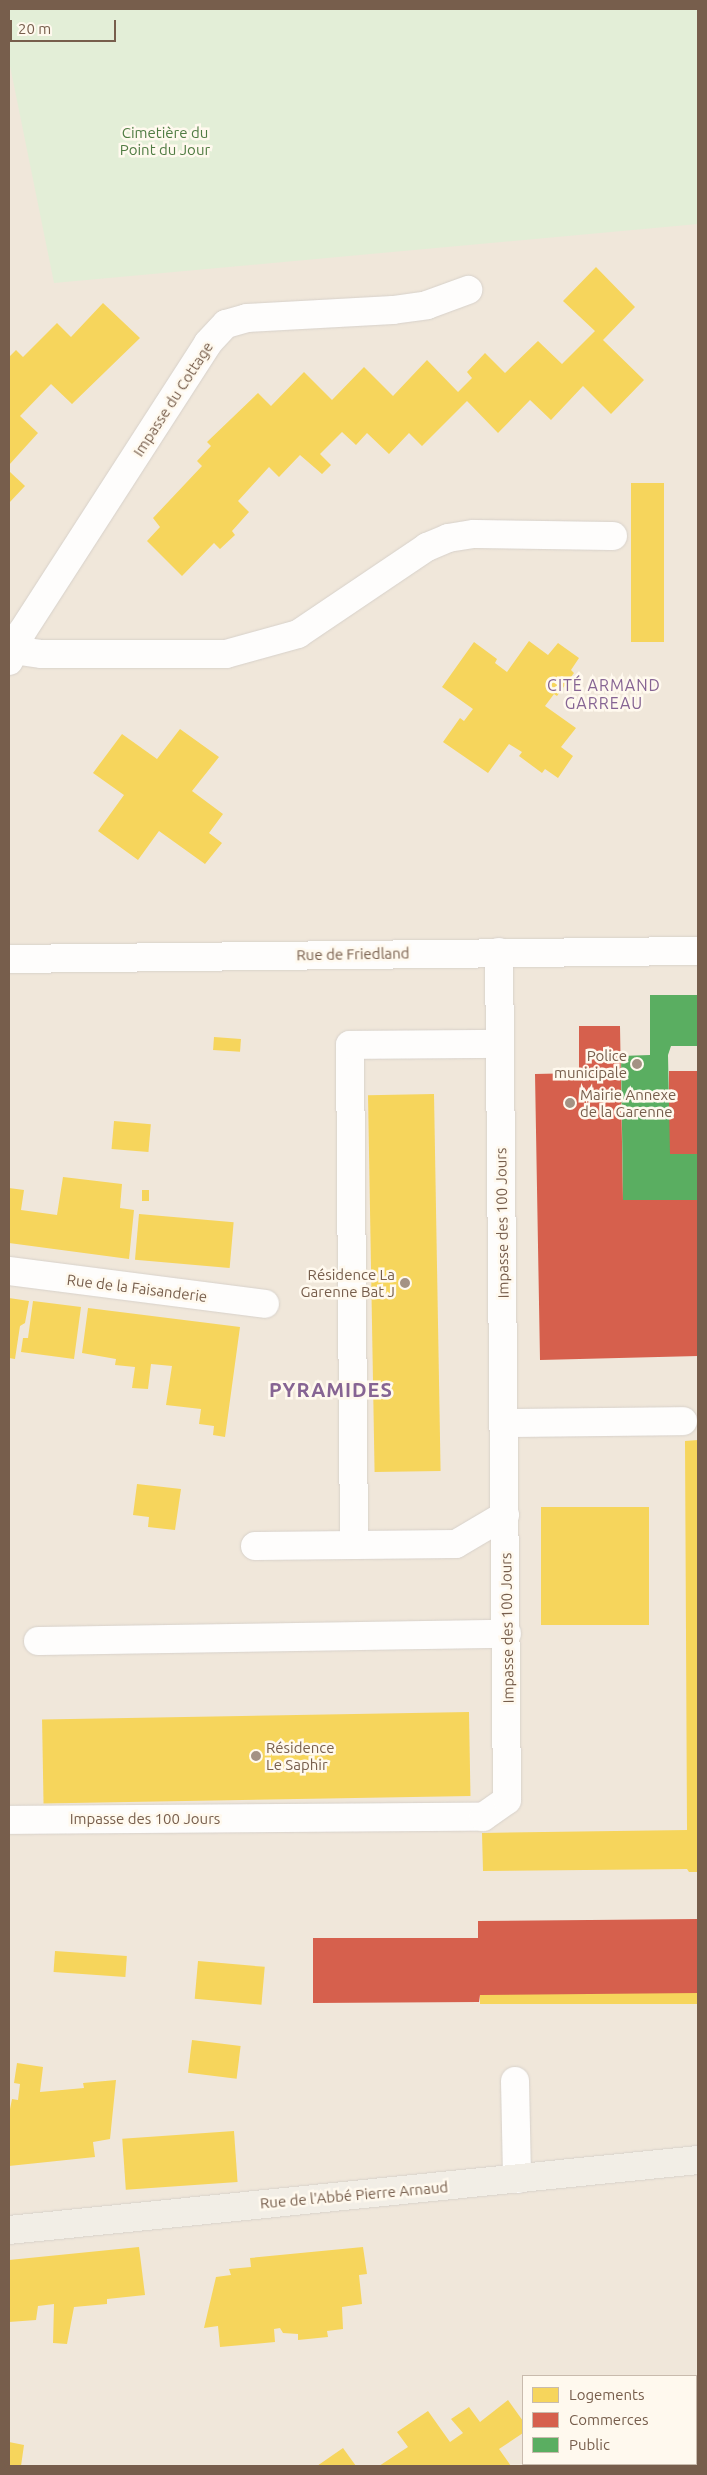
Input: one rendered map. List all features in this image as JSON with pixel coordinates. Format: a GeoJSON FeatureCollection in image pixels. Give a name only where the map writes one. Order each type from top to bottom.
{"type":"FeatureCollection","features":[{"type":"Feature","properties":{"kind":"main road","name":"Rue de l'Abbé Pierre Arnaud"},"geometry":{"type":"LineString","coordinates":[[9,2230],[698,2160]]}},
{"type":"Feature","properties":{"kind":"street","name":"Impasse du Cottage"},"geometry":{"type":"LineString","coordinates":[[11,655],[208,343],[226,324],[247,318],[393,310],[427,305],[468,290]]}},
{"type":"Feature","properties":{"kind":"street"},"geometry":{"type":"LineString","coordinates":[[11,655],[226,654],[298,634],[427,547],[448,538],[474,534],[613,536]]}},
{"type":"Feature","properties":{"kind":"street","name":"Rue de Friedland"},"geometry":{"type":"LineString","coordinates":[[9,960],[499,952],[698,951]]}},
{"type":"Feature","properties":{"kind":"street","name":"Impasse des 100 Jours"},"geometry":{"type":"LineString","coordinates":[[9,1820],[483,1817],[507,1800],[507,1634],[499,952]]}},
{"type":"Feature","properties":{"kind":"street"},"geometry":{"type":"LineString","coordinates":[[354,1545],[350,1045],[500,1044]]}},
{"type":"Feature","properties":{"kind":"street","name":"Rue de la Faisanderie"},"geometry":{"type":"LineString","coordinates":[[9,1271],[265,1304]]}},
{"type":"Feature","properties":{"kind":"street"},"geometry":{"type":"LineString","coordinates":[[504,1423],[683,1420]]}},
{"type":"Feature","properties":{"kind":"street"},"geometry":{"type":"LineString","coordinates":[[255,1546],[456,1544],[505,1515]]}},
{"type":"Feature","properties":{"kind":"street"},"geometry":{"type":"LineString","coordinates":[[38,1641],[507,1634]]}},
{"type":"Feature","properties":{"kind":"street"},"geometry":{"type":"LineString","coordinates":[[515,2081],[517,2179]]}},
{"type":"Feature","properties":{"kind":"shaded area"},"geometry":{"type":"Polygon","coordinates":[[[9,9],[698,9],[698,2466],[9,2466],[9,9]]]}},
{"type":"Feature","properties":{"kind":"green space","name":"Cimetière du Point du Jour"},"geometry":{"type":"Polygon","coordinates":[[[9,9],[698,9],[698,224],[54,283],[9,61],[9,9]]]}},
{"type":"Feature","properties":{"kind":"building: Logements"},"geometry":{"type":"Polygon","coordinates":[[[596,267],[635,307],[603,340],[644,380],[611,414],[583,386],[551,420],[530,400],[498,433],[467,401],[422,446],[409,433],[389,454],[367,433],[356,445],[342,432],[320,454],[331,465],[322,474],[300,455],[279,477],[269,467],[238,501],[249,512],[232,531],[235,535],[220,549],[214,543],[182,576],[147,541],[160,527],[153,518],[202,466],[197,461],[211,446],[207,442],[258,393],[271,406],[304,372],[332,400],[364,367],[393,396],[427,360],[458,392],[472,378],[467,372],[485,353],[505,373],[538,341],[562,364],[595,331],[563,301],[596,267]]]}},
{"type":"Feature","properties":{"kind":"building: Logements"},"geometry":{"type":"Polygon","coordinates":[[[103,303],[140,338],[72,404],[51,384],[20,416],[38,433],[9,465],[9,357],[16,350],[23,357],[57,323],[71,337],[103,303]]]}},
{"type":"Feature","properties":{"kind":"building: Logements"},"geometry":{"type":"Polygon","coordinates":[[[9,471],[25,486],[9,503],[9,471]]]}},
{"type":"Feature","properties":{"kind":"building: Logements"},"geometry":{"type":"Polygon","coordinates":[[[631,483],[664,483],[664,642],[631,642],[631,483]]]}},
{"type":"Feature","properties":{"kind":"building: Logements"},"geometry":{"type":"Polygon","coordinates":[[[529,641],[548,655],[558,643],[579,658],[571,670],[574,673],[557,696],[554,694],[545,706],[576,728],[561,747],[573,756],[558,778],[545,769],[542,773],[519,756],[522,752],[509,744],[488,773],[443,742],[460,718],[464,721],[473,709],[442,687],[474,642],[497,659],[495,663],[507,672],[529,641]]]}},
{"type":"Feature","properties":{"kind":"building: Logements"},"geometry":{"type":"Polygon","coordinates":[[[180,729],[219,757],[192,791],[223,814],[209,833],[222,843],[205,864],[159,831],[138,860],[98,831],[124,795],[93,773],[122,734],[157,759],[180,729]]]}},
{"type":"Feature","properties":{"kind":"building: Logements"},"geometry":{"type":"Polygon","coordinates":[[[214,1037],[241,1039],[240,1052],[213,1050],[214,1037]]]}},
{"type":"Feature","properties":{"kind":"building: Logements","name":"Résidence La Garenne Bat J"},"geometry":{"type":"Polygon","coordinates":[[[434,1094],[441,1471],[375,1472],[368,1095],[434,1094]]]}},
{"type":"Feature","properties":{"kind":"building: Logements"},"geometry":{"type":"Polygon","coordinates":[[[114,1121],[151,1124],[148,1152],[112,1149],[114,1121]]]}},
{"type":"Feature","properties":{"kind":"building: Logements"},"geometry":{"type":"Polygon","coordinates":[[[63,1177],[122,1184],[120,1208],[134,1210],[129,1259],[9,1243],[9,1188],[24,1190],[21,1210],[57,1215],[63,1177]]]}},
{"type":"Feature","properties":{"kind":"building: Logements"},"geometry":{"type":"Polygon","coordinates":[[[142,1190],[149,1190],[149,1201],[142,1201],[142,1190]]]}},
{"type":"Feature","properties":{"kind":"building: Logements"},"geometry":{"type":"Polygon","coordinates":[[[139,1214],[234,1222],[230,1268],[135,1260],[139,1214]]]}},
{"type":"Feature","properties":{"kind":"building: Logements"},"geometry":{"type":"Polygon","coordinates":[[[9,1298],[29,1301],[25,1323],[20,1326],[15,1359],[9,1358],[9,1298]]]}},
{"type":"Feature","properties":{"kind":"building: Logements"},"geometry":{"type":"Polygon","coordinates":[[[33,1301],[81,1307],[74,1359],[21,1352],[23,1338],[28,1338],[33,1301]]]}},
{"type":"Feature","properties":{"kind":"building: Logements"},"geometry":{"type":"Polygon","coordinates":[[[88,1308],[240,1327],[225,1437],[213,1435],[214,1426],[199,1424],[201,1409],[166,1405],[172,1366],[151,1364],[148,1389],[132,1388],[135,1367],[115,1365],[116,1359],[82,1353],[88,1308]]]}},
{"type":"Feature","properties":{"kind":"building: Logements"},"geometry":{"type":"Polygon","coordinates":[[[698,1440],[698,1872],[689,1872],[687,1869],[483,1871],[482,1833],[687,1830],[685,1441],[698,1440]]]}},
{"type":"Feature","properties":{"kind":"building: Logements"},"geometry":{"type":"Polygon","coordinates":[[[137,1484],[181,1489],[175,1530],[148,1527],[149,1517],[133,1515],[137,1484]]]}},
{"type":"Feature","properties":{"kind":"building: Logements"},"geometry":{"type":"Polygon","coordinates":[[[541,1507],[649,1507],[649,1625],[541,1625],[541,1507]]]}},
{"type":"Feature","properties":{"kind":"building: Logements","name":"Résidence Le Saphir"},"geometry":{"type":"Polygon","coordinates":[[[469,1712],[470,1796],[44,1803],[42,1719],[469,1712]]]}},
{"type":"Feature","properties":{"kind":"building: Logements"},"geometry":{"type":"Polygon","coordinates":[[[55,1951],[127,1956],[125,1977],[54,1972],[55,1951]]]}},
{"type":"Feature","properties":{"kind":"building: Logements"},"geometry":{"type":"Polygon","coordinates":[[[198,1961],[265,1967],[261,2005],[195,1999],[198,1961]]]}},
{"type":"Feature","properties":{"kind":"building: Logements"},"geometry":{"type":"Polygon","coordinates":[[[480,1993],[698,1993],[698,2004],[480,2004],[480,1993]]]}},
{"type":"Feature","properties":{"kind":"building: Logements"},"geometry":{"type":"Polygon","coordinates":[[[192,2040],[241,2046],[237,2079],[188,2073],[192,2040]]]}},
{"type":"Feature","properties":{"kind":"building: Logements"},"geometry":{"type":"Polygon","coordinates":[[[17,2063],[43,2067],[40,2092],[84,2088],[83,2083],[116,2080],[110,2139],[93,2142],[95,2157],[9,2166],[9,2114],[12,2099],[18,2100],[20,2084],[14,2083],[17,2063]]]}},
{"type":"Feature","properties":{"kind":"building: Logements"},"geometry":{"type":"Polygon","coordinates":[[[234,2131],[238,2182],[126,2190],[122,2139],[234,2131]]]}},
{"type":"Feature","properties":{"kind":"building: Logements"},"geometry":{"type":"Polygon","coordinates":[[[139,2247],[145,2295],[107,2299],[107,2304],[74,2307],[67,2344],[53,2343],[54,2304],[38,2306],[36,2320],[9,2322],[9,2260],[139,2247]]]}},
{"type":"Feature","properties":{"kind":"building: Logements"},"geometry":{"type":"Polygon","coordinates":[[[363,2247],[367,2274],[359,2275],[362,2304],[342,2307],[343,2329],[327,2331],[328,2337],[298,2340],[298,2334],[283,2333],[280,2328],[274,2329],[275,2342],[220,2347],[218,2326],[204,2328],[216,2277],[231,2275],[229,2269],[251,2267],[250,2258],[363,2247]]]}},
{"type":"Feature","properties":{"kind":"building: Logements"},"geometry":{"type":"Polygon","coordinates":[[[508,2400],[522,2420],[522,2434],[499,2449],[511,2466],[379,2466],[408,2447],[397,2432],[428,2411],[450,2442],[463,2433],[451,2419],[469,2407],[480,2422],[508,2400]]]}},
{"type":"Feature","properties":{"kind":"building: Logements"},"geometry":{"type":"Polygon","coordinates":[[[9,2442],[24,2445],[21,2466],[9,2466],[9,2442]]]}},
{"type":"Feature","properties":{"kind":"building: Logements"},"geometry":{"type":"Polygon","coordinates":[[[343,2448],[356,2466],[317,2466],[343,2448]]]}},
{"type":"Feature","properties":{"kind":"building: Commerces"},"geometry":{"type":"Polygon","coordinates":[[[579,1026],[620,1026],[623,1200],[698,1200],[698,1356],[540,1360],[535,1074],[579,1073],[579,1026]]]}},
{"type":"Feature","properties":{"kind":"building: Commerces"},"geometry":{"type":"Polygon","coordinates":[[[669,1071],[698,1071],[698,1154],[669,1154],[669,1071]]]}},
{"type":"Feature","properties":{"kind":"building: Commerces"},"geometry":{"type":"Polygon","coordinates":[[[698,1919],[698,1993],[480,1995],[479,2002],[313,2003],[313,1938],[478,1938],[478,1921],[698,1919]]]}},
{"type":"Feature","properties":{"kind":"building: Public"},"geometry":{"type":"Polygon","coordinates":[[[650,995],[698,995],[698,1046],[671,1046],[668,1055],[670,1154],[698,1154],[698,1200],[623,1200],[621,1056],[650,1055],[650,995]]]}},
{"type":"Feature","properties":{"kind":"place","name":"Police municipale"},"geometry":{"type":"Point","coordinates":[637,1064]}},
{"type":"Feature","properties":{"kind":"place","name":"Mairie Annexe de la Garenne"},"geometry":{"type":"Point","coordinates":[570,1103]}},
{"type":"Feature","properties":{"kind":"place","name":"Résidence La Garenne Bat J"},"geometry":{"type":"Point","coordinates":[405,1283]}},
{"type":"Feature","properties":{"kind":"place","name":"Résidence Le Saphir"},"geometry":{"type":"Point","coordinates":[256,1756]}},
{"type":"Feature","properties":{"kind":"district","name":"CITÉ ARMAND GARREAU"},"geometry":{"type":"Point","coordinates":[604,694]}},
{"type":"Feature","properties":{"kind":"district","name":"PYRAMIDES"},"geometry":{"type":"Point","coordinates":[331,1389]}}]}
